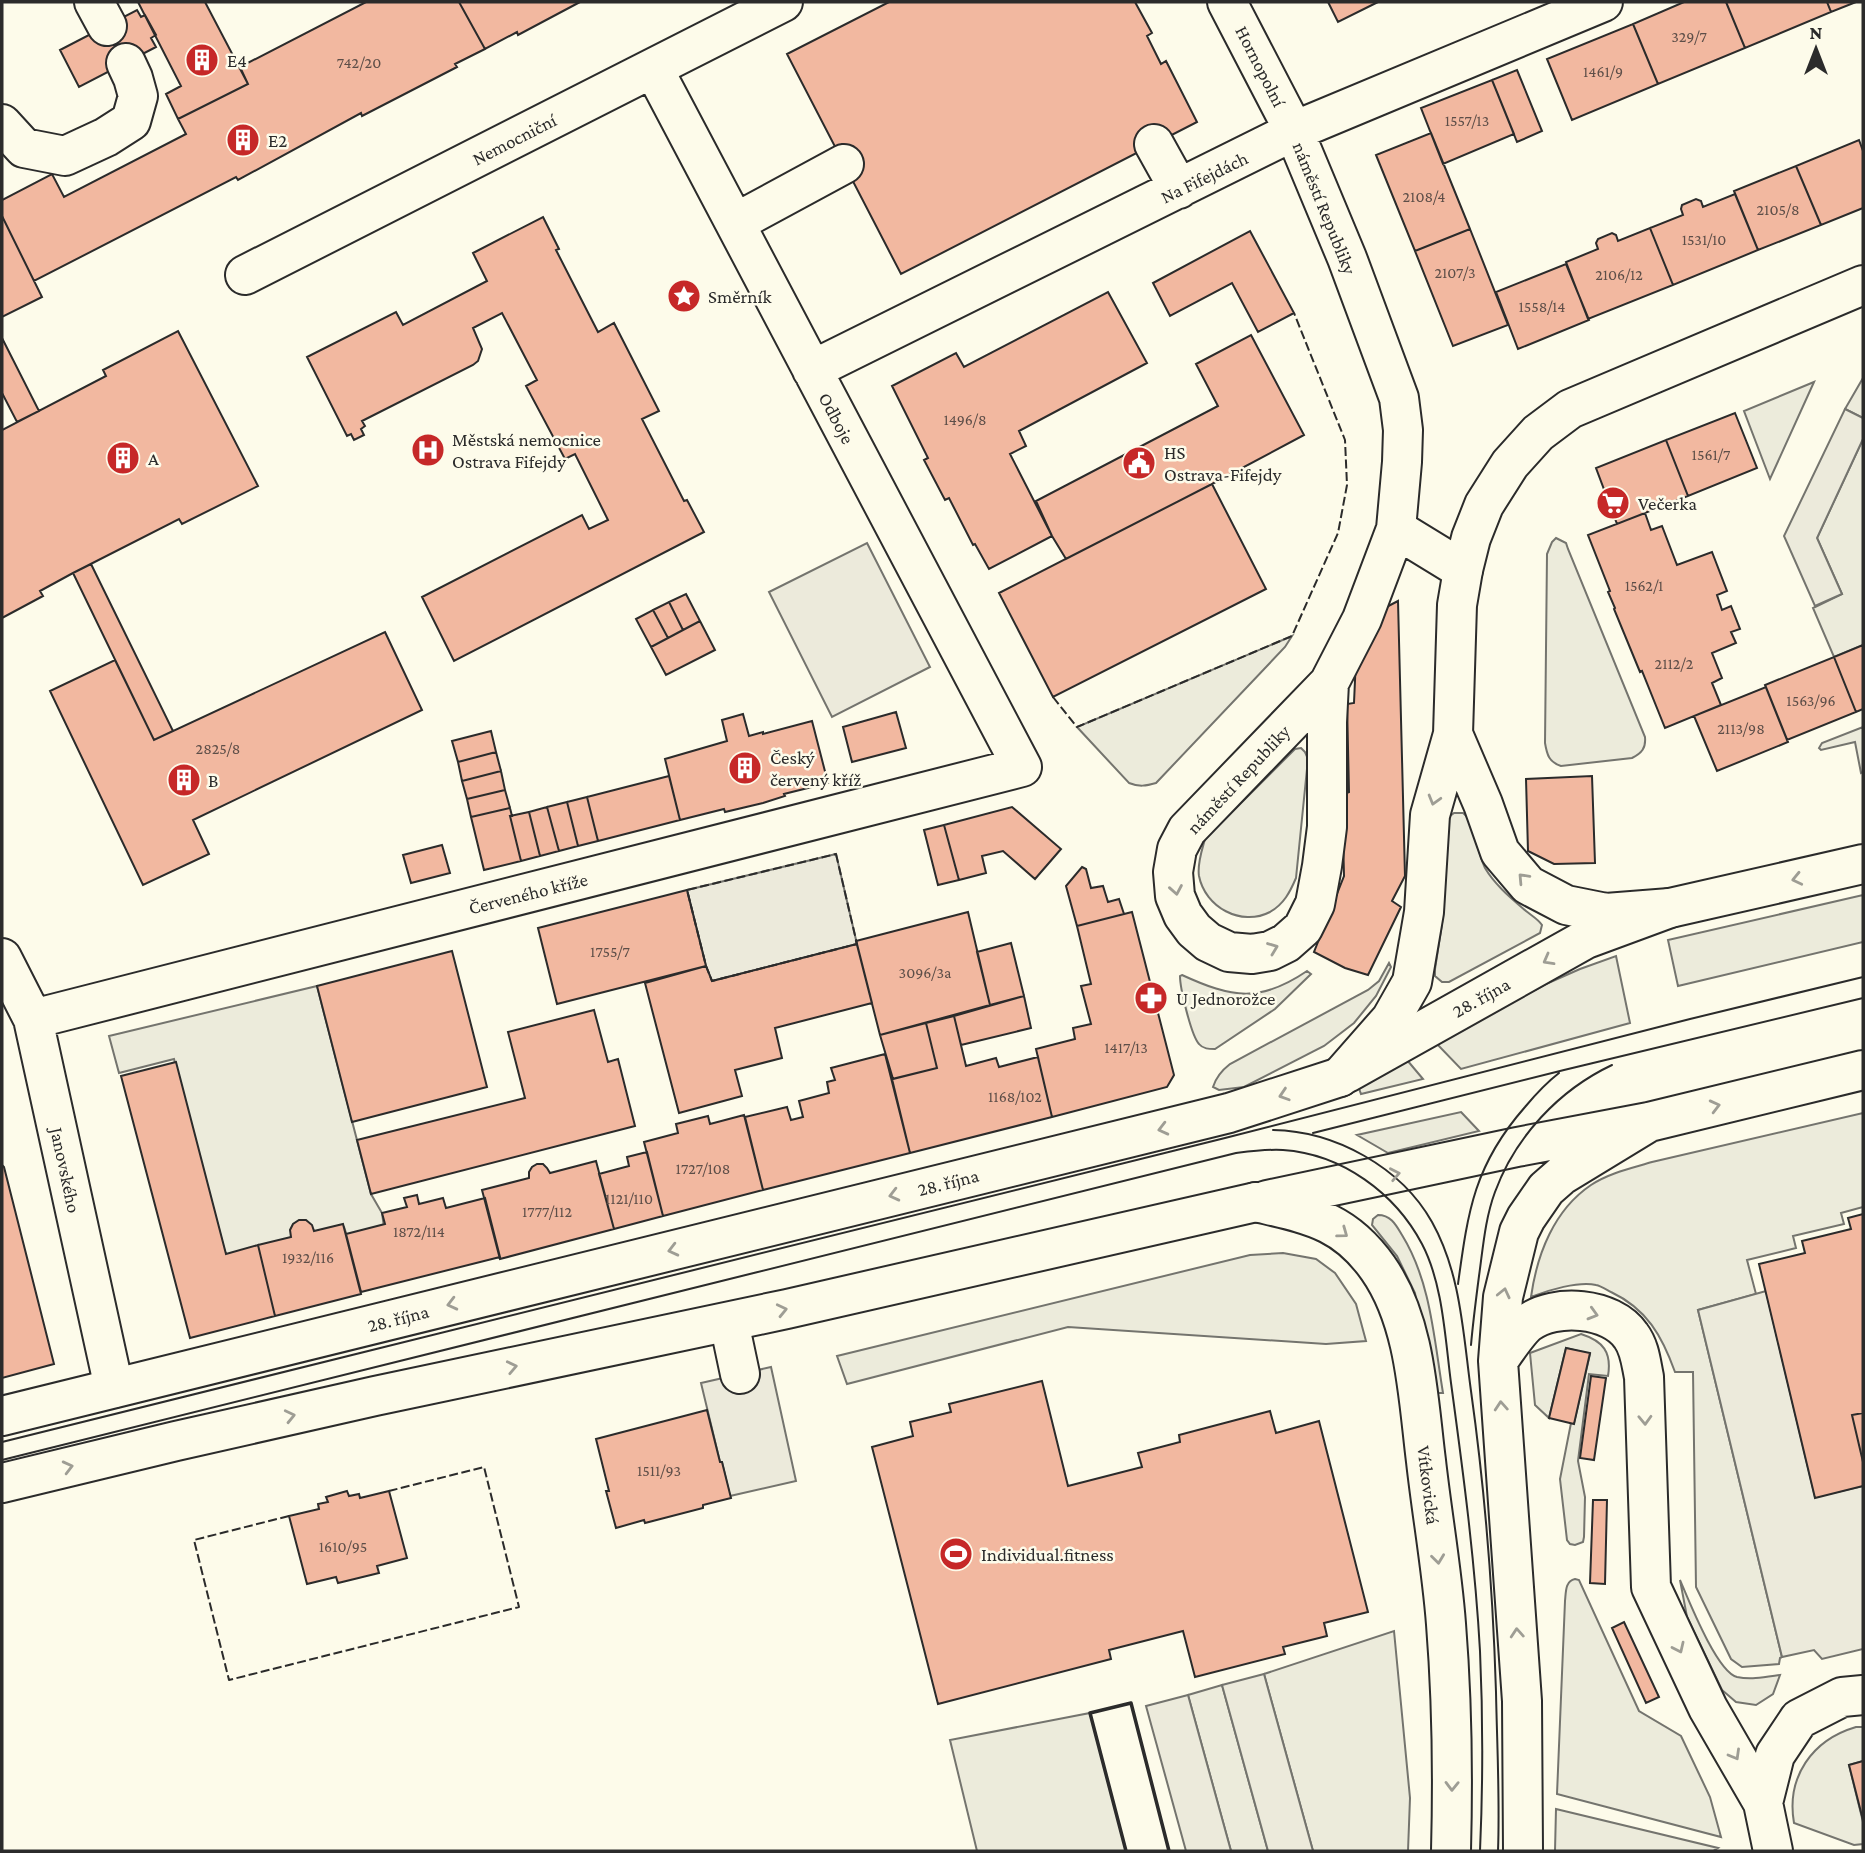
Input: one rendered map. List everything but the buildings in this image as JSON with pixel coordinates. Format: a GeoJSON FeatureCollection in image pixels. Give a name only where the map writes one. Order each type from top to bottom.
{"type":"FeatureCollection","features":[{"type":"Feature","properties":{"kind":"main road","name":"Nemocniční"},"geometry":{"type":"LineString","coordinates":[[245,275],[783,2]]}},
{"type":"Feature","properties":{"kind":"main road","name":"Hornopolní"},"geometry":{"type":"LineString","coordinates":[[1227,2],[1294,131]]}},
{"type":"Feature","properties":{"kind":"main road","name":"Na Fifejdách"},"geometry":{"type":"LineString","coordinates":[[813,370],[1294,131],[1603,2]]}},
{"type":"Feature","properties":{"kind":"main road"},"geometry":{"type":"LineString","coordinates":[[2,124],[24,148],[65,156],[106,137],[131,121],[138,96],[134,78],[126,62]]}},
{"type":"Feature","properties":{"kind":"main road","name":"Odboje"},"geometry":{"type":"LineString","coordinates":[[653,68],[1022,767]]}},
{"type":"Feature","properties":{"kind":"main road","name":"náměstí Republiky"},"geometry":{"type":"LineString","coordinates":[[1294,131],[1347,258],[1399,398],[1403,430],[1396,530],[1362,619],[1329,683],[1186,830],[1177,849],[1173,872],[1175,896],[1183,915],[1194,930],[1208,942],[1229,952],[1252,954],[1270,951],[1286,943],[1303,928],[1314,904],[1327,827],[1329,683]]}},
{"type":"Feature","properties":{"kind":"main road"},"geometry":{"type":"LineString","coordinates":[[1154,144],[1179,189]]}},
{"type":"Feature","properties":{"kind":"main road"},"geometry":{"type":"LineString","coordinates":[[735,223],[844,164]]}},
{"type":"Feature","properties":{"kind":"main road"},"geometry":{"type":"LineString","coordinates":[[1340,1077],[1391,1019],[1412,982],[1424,912],[1430,814],[1453,734],[1457,605],[1463,570],[1471,538],[1484,505],[1510,464],[1538,433],[1570,409],[1863,285]]}},
{"type":"Feature","properties":{"kind":"main road"},"geometry":{"type":"LineString","coordinates":[[1396,530],[1463,570]]}},
{"type":"Feature","properties":{"kind":"main road"},"geometry":{"type":"LineString","coordinates":[[1453,734],[1500,852],[1528,885],[1566,905],[1608,922],[1863,864]]}},
{"type":"Feature","properties":{"kind":"main road","name":"Červeného kříže"},"geometry":{"type":"LineString","coordinates":[[33,1019],[1022,767]]}},
{"type":"Feature","properties":{"kind":"main road","name":"28. října"},"geometry":{"type":"LineString","coordinates":[[2,1416],[1229,1113],[1340,1077],[1586,939],[1608,922]]}},
{"type":"Feature","properties":{"kind":"main road","name":"Janovského"},"geometry":{"type":"LineString","coordinates":[[2,957],[33,1019],[114,1388]]}},
{"type":"Feature","properties":{"kind":"main road"},"geometry":{"type":"LineString","coordinates":[[2,1483],[375,1396],[729,1322],[1256,1202],[1649,1122],[1863,1070]]}},
{"type":"Feature","properties":{"kind":"main road"},"geometry":{"type":"LineString","coordinates":[[1523,1851],[1522,1701],[1498,1361],[1503,1297],[1520,1233],[1546,1189],[1562,1175],[1649,1122]]}},
{"type":"Feature","properties":{"kind":"main road","name":"Vítkovická"},"geometry":{"type":"LineString","coordinates":[[1256,1202],[1314,1217],[1345,1233],[1377,1267],[1390,1287],[1405,1325],[1415,1381],[1446,1623],[1453,1780],[1451,1851]]}},
{"type":"Feature","properties":{"kind":"main road"},"geometry":{"type":"LineString","coordinates":[[1498,1361],[1527,1324],[1553,1311],[1582,1311],[1598,1315],[1617,1323],[1631,1335],[1639,1352],[1644,1377],[1651,1587],[1707,1708],[1763,1803],[1773,1851]]}},
{"type":"Feature","properties":{"kind":"main road"},"geometry":{"type":"LineString","coordinates":[[729,1322],[740,1374]]}},
{"type":"Feature","properties":{"kind":"main road"},"geometry":{"type":"LineString","coordinates":[[1763,1803],[1774,1755],[1799,1719],[1842,1697],[1863,1695]]}},
{"type":"Feature","properties":{"kind":"shaded area"},"geometry":{"type":"Polygon","coordinates":[[[1863,378],[1863,418],[1845,409],[1863,378]]]}},
{"type":"Feature","properties":{"kind":"shaded area"},"geometry":{"type":"Polygon","coordinates":[[[1814,382],[1770,479],[1744,411],[1814,382]]]}},
{"type":"Feature","properties":{"kind":"shaded area"},"geometry":{"type":"Polygon","coordinates":[[[1845,409],[1863,418],[1863,439],[1817,538],[1842,594],[1815,606],[1784,536],[1845,409]]]}},
{"type":"Feature","properties":{"kind":"shaded area"},"geometry":{"type":"Polygon","coordinates":[[[1863,439],[1863,645],[1834,657],[1813,608],[1842,594],[1817,538],[1863,439]]]}},
{"type":"Feature","properties":{"kind":"shaded area"},"geometry":{"type":"Polygon","coordinates":[[[1556,538],[1566,543],[1645,737],[1643,750],[1632,758],[1561,766],[1551,760],[1548,754],[1545,743],[1547,554],[1556,538]]]}},
{"type":"Feature","properties":{"kind":"shaded area"},"geometry":{"type":"Polygon","coordinates":[[[867,543],[930,667],[832,717],[769,592],[867,543]]]}},
{"type":"Feature","properties":{"kind":"shaded area"},"geometry":{"type":"Polygon","coordinates":[[[1292,636],[1285,647],[1156,783],[1142,786],[1129,783],[1077,727],[1292,636]]]}},
{"type":"Feature","properties":{"kind":"shaded area"},"geometry":{"type":"Polygon","coordinates":[[[1863,727],[1861,773],[1855,742],[1821,750],[1819,748],[1822,743],[1863,727]]]}},
{"type":"Feature","properties":{"kind":"shaded area"},"geometry":{"type":"Polygon","coordinates":[[[1301,748],[1308,759],[1294,883],[1283,901],[1270,912],[1248,917],[1226,911],[1209,897],[1199,876],[1199,862],[1205,839],[1295,749],[1301,748]]]}},
{"type":"Feature","properties":{"kind":"shaded area"},"geometry":{"type":"Polygon","coordinates":[[[1454,813],[1463,813],[1467,817],[1485,868],[1494,880],[1542,925],[1540,933],[1449,982],[1442,982],[1435,976],[1435,969],[1442,924],[1449,820],[1454,813]]]}},
{"type":"Feature","properties":{"kind":"shaded area"},"geometry":{"type":"Polygon","coordinates":[[[836,854],[857,944],[712,981],[687,890],[836,854]]]}},
{"type":"Feature","properties":{"kind":"shaded area"},"geometry":{"type":"Polygon","coordinates":[[[1863,895],[1863,942],[1678,986],[1668,940],[1863,895]]]}},
{"type":"Feature","properties":{"kind":"shaded area"},"geometry":{"type":"Polygon","coordinates":[[[1616,956],[1630,1023],[1461,1069],[1436,1043],[1546,984],[1616,956]]]}},
{"type":"Feature","properties":{"kind":"shaded area"},"geometry":{"type":"Polygon","coordinates":[[[1389,963],[1391,967],[1376,996],[1354,1023],[1324,1046],[1244,1087],[1219,1090],[1213,1087],[1219,1074],[1230,1064],[1368,990],[1379,981],[1389,963]]]}},
{"type":"Feature","properties":{"kind":"shaded area"},"geometry":{"type":"Polygon","coordinates":[[[1307,971],[1311,974],[1275,1009],[1215,1049],[1204,1048],[1199,1044],[1187,1011],[1180,976],[1216,989],[1246,994],[1275,988],[1307,971]]]}},
{"type":"Feature","properties":{"kind":"shaded area"},"geometry":{"type":"Polygon","coordinates":[[[317,986],[371,1194],[382,1213],[384,1227],[347,1236],[344,1227],[226,1256],[174,1059],[119,1073],[109,1036],[317,986]]]}},
{"type":"Feature","properties":{"kind":"shaded area"},"geometry":{"type":"Polygon","coordinates":[[[1407,1060],[1423,1079],[1361,1094],[1357,1083],[1407,1060]]]}},
{"type":"Feature","properties":{"kind":"shaded area"},"geometry":{"type":"Polygon","coordinates":[[[1461,1112],[1479,1131],[1388,1153],[1357,1135],[1461,1112]]]}},
{"type":"Feature","properties":{"kind":"shaded area"},"geometry":{"type":"Polygon","coordinates":[[[1863,1113],[1863,1207],[1841,1213],[1844,1224],[1793,1236],[1796,1248],[1747,1260],[1756,1294],[1698,1310],[1782,1657],[1779,1664],[1742,1667],[1731,1659],[1696,1587],[1693,1372],[1675,1372],[1659,1335],[1644,1315],[1624,1299],[1600,1286],[1589,1284],[1564,1287],[1531,1297],[1534,1281],[1543,1249],[1557,1220],[1578,1195],[1598,1181],[1652,1162],[1863,1113]]]}},
{"type":"Feature","properties":{"kind":"shaded area"},"geometry":{"type":"Polygon","coordinates":[[[1378,1215],[1395,1224],[1412,1253],[1419,1272],[1430,1311],[1443,1393],[1433,1393],[1415,1293],[1397,1256],[1372,1225],[1373,1219],[1378,1215]]]}},
{"type":"Feature","properties":{"kind":"shaded area"},"geometry":{"type":"Polygon","coordinates":[[[1283,1253],[1316,1259],[1335,1273],[1356,1304],[1366,1341],[1326,1344],[1068,1327],[847,1384],[837,1356],[1250,1255],[1283,1253]]]}},
{"type":"Feature","properties":{"kind":"shaded area"},"geometry":{"type":"Polygon","coordinates":[[[1766,1291],[1815,1497],[1863,1486],[1863,1649],[1822,1659],[1814,1650],[1782,1657],[1698,1310],[1766,1291]]]}},
{"type":"Feature","properties":{"kind":"shaded area"},"geometry":{"type":"Polygon","coordinates":[[[1581,1334],[1600,1344],[1607,1354],[1609,1368],[1608,1376],[1589,1374],[1578,1461],[1585,1497],[1584,1537],[1583,1542],[1575,1545],[1567,1540],[1560,1479],[1571,1423],[1574,1423],[1590,1354],[1566,1348],[1549,1418],[1535,1405],[1530,1353],[1581,1334]]]}},
{"type":"Feature","properties":{"kind":"shaded area"},"geometry":{"type":"Polygon","coordinates":[[[771,1367],[796,1481],[730,1496],[701,1383],[771,1367]]]}},
{"type":"Feature","properties":{"kind":"shaded area"},"geometry":{"type":"Polygon","coordinates":[[[1575,1579],[1579,1580],[1639,1711],[1681,1736],[1710,1797],[1721,1837],[1557,1794],[1566,1594],[1568,1584],[1575,1579]]]}},
{"type":"Feature","properties":{"kind":"shaded area"},"geometry":{"type":"Polygon","coordinates":[[[1680,1580],[1704,1635],[1721,1663],[1737,1677],[1780,1675],[1773,1694],[1756,1705],[1736,1702],[1722,1690],[1687,1617],[1680,1580]]]}},
{"type":"Feature","properties":{"kind":"shaded area"},"geometry":{"type":"Polygon","coordinates":[[[1394,1631],[1410,1798],[1408,1851],[1313,1851],[1264,1674],[1394,1631]]]}},
{"type":"Feature","properties":{"kind":"shaded area"},"geometry":{"type":"Polygon","coordinates":[[[1264,1674],[1313,1851],[1268,1851],[1222,1685],[1264,1674]]]}},
{"type":"Feature","properties":{"kind":"shaded area"},"geometry":{"type":"Polygon","coordinates":[[[1222,1685],[1268,1851],[1231,1851],[1188,1695],[1222,1685]]]}},
{"type":"Feature","properties":{"kind":"shaded area"},"geometry":{"type":"Polygon","coordinates":[[[1188,1695],[1231,1851],[1186,1851],[1146,1706],[1188,1695]]]}},
{"type":"Feature","properties":{"kind":"shaded area"},"geometry":{"type":"Polygon","coordinates":[[[1090,1713],[1126,1851],[977,1851],[950,1740],[1090,1713]]]}},
{"type":"Feature","properties":{"kind":"shaded area"},"geometry":{"type":"Polygon","coordinates":[[[1863,1727],[1863,1761],[1849,1765],[1863,1822],[1863,1844],[1854,1845],[1794,1823],[1793,1806],[1798,1776],[1815,1751],[1840,1733],[1863,1727]]]}},
{"type":"Feature","properties":{"kind":"shaded area"},"geometry":{"type":"Polygon","coordinates":[[[1556,1809],[1718,1848],[1713,1851],[1555,1851],[1556,1809]]]}},
{"type":"Feature","properties":{"kind":"tram line"},"geometry":{"type":"LineString","coordinates":[[2,1442],[1863,977]]}},
{"type":"Feature","properties":{"kind":"tram line"},"geometry":{"type":"LineString","coordinates":[[1313,1133],[1863,998]]}},
{"type":"Feature","properties":{"kind":"tram line"},"geometry":{"type":"LineString","coordinates":[[1471,1345],[1487,1223],[1495,1192],[1514,1152],[1541,1117],[1557,1102],[1593,1075],[1612,1065]]}},
{"type":"Feature","properties":{"kind":"tram line"},"geometry":{"type":"LineString","coordinates":[[1458,1284],[1470,1211],[1484,1169],[1508,1128],[1559,1073]]}},
{"type":"Feature","properties":{"kind":"tram line"},"geometry":{"type":"LineString","coordinates":[[1273,1130],[1320,1137],[1342,1145],[1384,1169],[1419,1202],[1432,1222],[1449,1262],[1463,1326],[1488,1541],[1496,1692],[1498,1851]]}},
{"type":"Feature","properties":{"kind":"tram line"},"geometry":{"type":"LineString","coordinates":[[2,1460],[1236,1153],[1260,1150],[1305,1153],[1346,1168],[1382,1193],[1411,1225],[1435,1276],[1464,1483],[1478,1617],[1482,1726],[1480,1851]]}},
{"type":"Feature","properties":{"kind":"fence"},"geometry":{"type":"LineString","coordinates":[[1053,697],[1077,727],[1292,636],[1338,533],[1347,485],[1345,440],[1294,313]]}},
{"type":"Feature","properties":{"kind":"fence"},"geometry":{"type":"LineString","coordinates":[[836,854],[857,944],[712,981],[687,890],[836,854]]}},
{"type":"Feature","properties":{"kind":"fence"},"geometry":{"type":"LineString","coordinates":[[289,1516],[194,1540],[229,1680],[519,1607],[484,1467],[389,1491]]}},
{"type":"Feature","properties":{"kind":"wall"},"geometry":{"type":"LineString","coordinates":[[1126,1851],[1090,1713],[1131,1703],[1169,1851]]}},
{"type":"Feature","properties":{"kind":"place","name":"E4"},"geometry":{"type":"Point","coordinates":[202,60]}},
{"type":"Feature","properties":{"kind":"place","name":"E2"},"geometry":{"type":"Point","coordinates":[243,140]}},
{"type":"Feature","properties":{"kind":"place","name":"Směrník"},"geometry":{"type":"Point","coordinates":[684,296]}},
{"type":"Feature","properties":{"kind":"place","name":"Městská nemocnice Ostrava Fifejdy"},"geometry":{"type":"Point","coordinates":[428,450]}},
{"type":"Feature","properties":{"kind":"place","name":"A"},"geometry":{"type":"Point","coordinates":[123,458]}},
{"type":"Feature","properties":{"kind":"place","name":"HS Ostrava-Fifejdy"},"geometry":{"type":"Point","coordinates":[1139,463]}},
{"type":"Feature","properties":{"kind":"place","name":"Večerka"},"geometry":{"type":"Point","coordinates":[1613,503]}},
{"type":"Feature","properties":{"kind":"place","name":"Český červený kříž"},"geometry":{"type":"Point","coordinates":[745,768]}},
{"type":"Feature","properties":{"kind":"place","name":"B"},"geometry":{"type":"Point","coordinates":[184,780]}},
{"type":"Feature","properties":{"kind":"place","name":"U Jednorožce"},"geometry":{"type":"Point","coordinates":[1151,998]}},
{"type":"Feature","properties":{"kind":"place","name":"Individual.fitness"},"geometry":{"type":"Point","coordinates":[956,1554]}}]}
